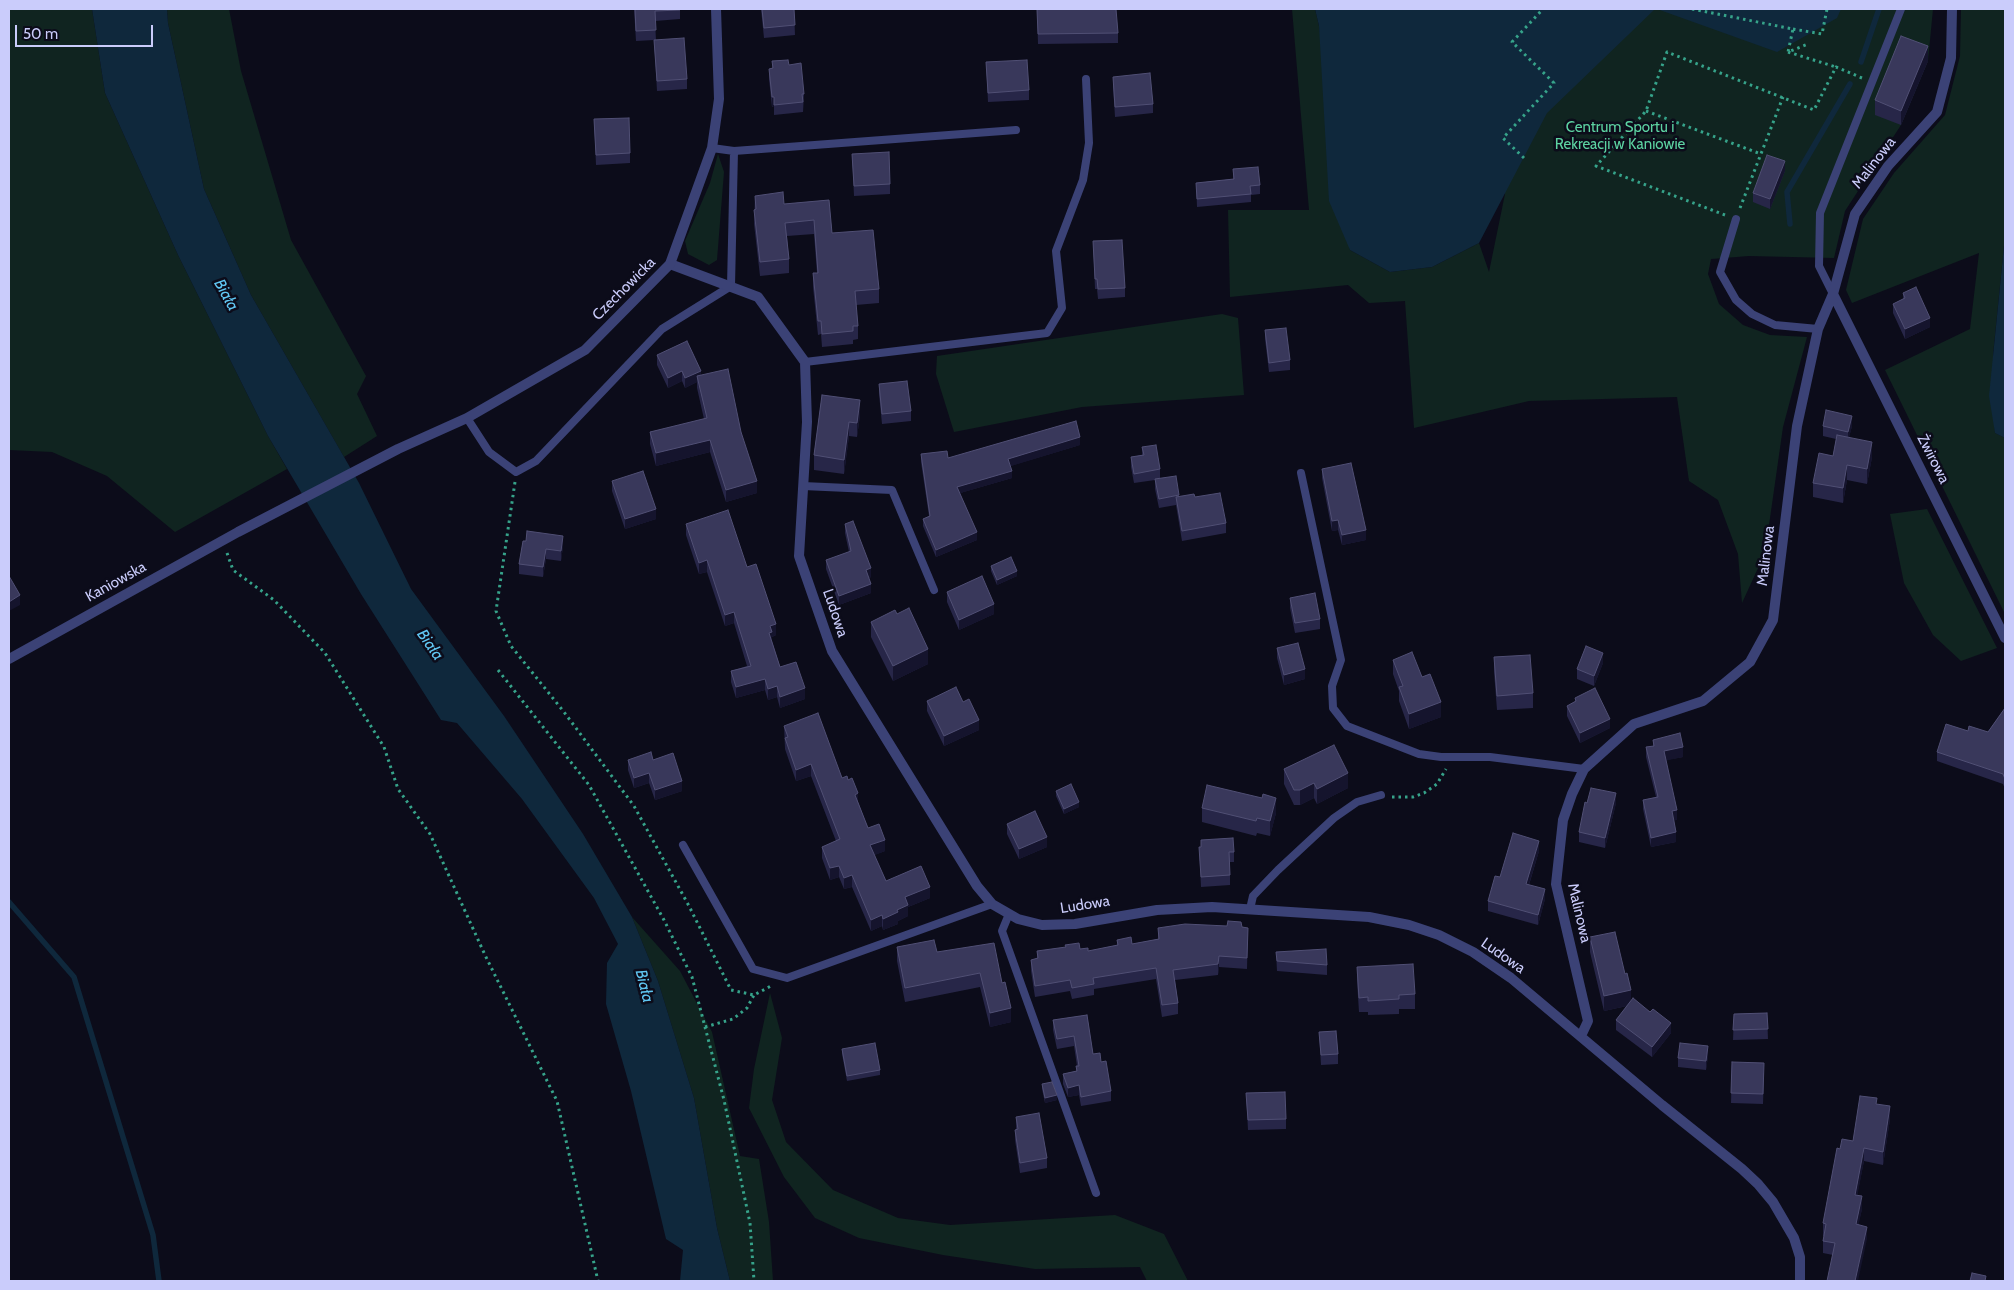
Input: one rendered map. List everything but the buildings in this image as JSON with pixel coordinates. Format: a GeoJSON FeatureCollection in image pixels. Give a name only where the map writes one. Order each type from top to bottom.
{"type":"FeatureCollection","features":[{"type":"Feature","properties":{"kind":"street","name":"Czechowicka"},"geometry":{"type":"LineString","coordinates":[[238,532],[398,449],[467,418],[585,350],[670,264],[712,148],[719,99],[716,9]]}},
{"type":"Feature","properties":{"kind":"street","name":"Malinowa"},"geometry":{"type":"LineString","coordinates":[[1581,1036],[1588,1021],[1556,884],[1563,820],[1572,794],[1584,769],[1634,724],[1703,701],[1750,662],[1773,620],[1797,426],[1818,329],[1834,294],[1855,214],[1888,166],[1937,112],[1951,58],[1952,9]]}},
{"type":"Feature","properties":{"kind":"street"},"geometry":{"type":"LineString","coordinates":[[670,264],[758,296],[806,362]]}},
{"type":"Feature","properties":{"kind":"street","name":"Żwirowa"},"geometry":{"type":"LineString","coordinates":[[1834,294],[2005,638]]}},
{"type":"Feature","properties":{"kind":"street","name":"Ludowa"},"geometry":{"type":"LineString","coordinates":[[806,362],[807,422],[799,556],[832,651],[977,886],[992,904],[1028,922],[1056,926],[1124,914],[1181,908],[1250,909],[1369,917],[1423,929],[1457,943],[1511,978],[1662,1106],[1742,1169],[1758,1184],[1780,1214],[1794,1238],[1800,1257],[1800,1281]]}},
{"type":"Feature","properties":{"kind":"street","name":"Kaniowska"},"geometry":{"type":"LineString","coordinates":[[9,658],[238,532]]}},
{"type":"Feature","properties":{"kind":"lane"},"geometry":{"type":"LineString","coordinates":[[1834,294],[1819,266],[1820,213],[1901,9]]}},
{"type":"Feature","properties":{"kind":"lane"},"geometry":{"type":"LineString","coordinates":[[806,362],[1047,333],[1062,308],[1056,251],[1083,180],[1089,143],[1086,79]]}},
{"type":"Feature","properties":{"kind":"lane"},"geometry":{"type":"LineString","coordinates":[[712,148],[734,150],[1016,130]]}},
{"type":"Feature","properties":{"kind":"lane"},"geometry":{"type":"LineString","coordinates":[[467,418],[489,452],[516,472],[536,462],[662,329],[731,286],[734,150]]}},
{"type":"Feature","properties":{"kind":"lane"},"geometry":{"type":"LineString","coordinates":[[1736,219],[1720,272],[1736,300],[1752,314],[1775,325],[1818,329]]}},
{"type":"Feature","properties":{"kind":"lane"},"geometry":{"type":"LineString","coordinates":[[1301,472],[1341,660],[1332,686],[1333,708],[1347,726],[1419,754],[1452,757],[1490,757],[1584,769]]}},
{"type":"Feature","properties":{"kind":"lane"},"geometry":{"type":"LineString","coordinates":[[803,486],[892,490],[934,590]]}},
{"type":"Feature","properties":{"kind":"lane"},"geometry":{"type":"LineString","coordinates":[[1250,909],[1253,896],[1334,818],[1357,802],[1381,795]]}},
{"type":"Feature","properties":{"kind":"lane"},"geometry":{"type":"LineString","coordinates":[[682,845],[753,969],[787,978],[992,904]]}},
{"type":"Feature","properties":{"kind":"lane"},"geometry":{"type":"LineString","coordinates":[[1010,914],[1002,931],[1004,938],[1096,1193]]}},
{"type":"Feature","properties":{"kind":"path"},"geometry":{"type":"LineString","coordinates":[[1524,158],[1502,138],[1554,83],[1512,42],[1543,9]]}},
{"type":"Feature","properties":{"kind":"path"},"geometry":{"type":"LineString","coordinates":[[1692,9],[1822,34],[1827,9]]}},
{"type":"Feature","properties":{"kind":"path"},"geometry":{"type":"LineString","coordinates":[[1788,52],[1793,29]]}},
{"type":"Feature","properties":{"kind":"path"},"geometry":{"type":"LineString","coordinates":[[1788,52],[1808,44]]}},
{"type":"Feature","properties":{"kind":"path"},"geometry":{"type":"LineString","coordinates":[[1783,97],[1736,219],[1596,166],[1646,111],[1667,52],[1783,97],[1814,110],[1836,67]]}},
{"type":"Feature","properties":{"kind":"path"},"geometry":{"type":"LineString","coordinates":[[1788,52],[1872,81]]}},
{"type":"Feature","properties":{"kind":"path"},"geometry":{"type":"LineString","coordinates":[[1646,111],[1761,154]]}},
{"type":"Feature","properties":{"kind":"path"},"geometry":{"type":"LineString","coordinates":[[516,472],[496,611],[511,646],[564,712],[634,806],[689,906],[731,990],[754,995]]}},
{"type":"Feature","properties":{"kind":"path"},"geometry":{"type":"LineString","coordinates":[[222,541],[234,570],[274,600],[325,653],[384,746],[398,788],[430,834],[485,955],[557,1101],[598,1281]]}},
{"type":"Feature","properties":{"kind":"path"},"geometry":{"type":"LineString","coordinates":[[498,670],[588,786],[660,912],[692,977],[724,1100],[750,1223],[754,1281]]}},
{"type":"Feature","properties":{"kind":"path"},"geometry":{"type":"LineString","coordinates":[[1381,795],[1396,798],[1413,797],[1424,793],[1437,784],[1452,757]]}},
{"type":"Feature","properties":{"kind":"path"},"geometry":{"type":"LineString","coordinates":[[705,1027],[733,1019],[747,1008],[754,995],[787,978]]}},
{"type":"Feature","properties":{"kind":"green space"},"geometry":{"type":"Polygon","coordinates":[[[9,9],[92,9],[105,93],[178,255],[268,436],[287,469],[175,532],[107,476],[52,452],[9,450],[9,9]]]}},
{"type":"Feature","properties":{"kind":"green space"},"geometry":{"type":"Polygon","coordinates":[[[167,9],[229,9],[241,71],[291,240],[366,376],[357,394],[377,436],[344,457],[251,295],[204,189],[168,23],[167,9]]]}},
{"type":"Feature","properties":{"kind":"green space","name":"Centrum Sportu i Rekreacji w Kaniowie"},"geometry":{"type":"Polygon","coordinates":[[[1292,9],[1315,9],[1319,26],[1350,250],[1390,272],[1432,267],[1479,243],[1489,272],[1505,194],[1505,9],[1933,9],[1928,61],[1901,125],[1845,211],[1834,258],[1749,256],[1711,259],[1708,274],[1719,304],[1743,325],[1770,335],[1807,337],[1783,427],[1765,553],[1742,603],[1738,554],[1718,500],[1689,481],[1677,397],[1529,401],[1414,428],[1405,301],[1369,303],[1348,285],[1230,297],[1228,210],[1309,210],[1292,9]]]}},
{"type":"Feature","properties":{"kind":"green space"},"geometry":{"type":"Polygon","coordinates":[[[1961,9],[2005,9],[2005,236],[1993,355],[1995,433],[2005,438],[2005,614],[1885,370],[1970,329],[1979,253],[1852,303],[1846,290],[1863,219],[1894,173],[1945,115],[1960,56],[1961,9]]]}},
{"type":"Feature","properties":{"kind":"green space"},"geometry":{"type":"Polygon","coordinates":[[[718,154],[724,172],[717,260],[709,265],[688,254],[685,241],[710,183],[718,154]]]}},
{"type":"Feature","properties":{"kind":"green space"},"geometry":{"type":"Polygon","coordinates":[[[1222,314],[1238,318],[1244,395],[1082,407],[954,432],[936,374],[937,356],[1222,314]]]}},
{"type":"Feature","properties":{"kind":"green space"},"geometry":{"type":"Polygon","coordinates":[[[1927,509],[1997,648],[1961,661],[1933,635],[1904,583],[1890,514],[1927,509]]]}},
{"type":"Feature","properties":{"kind":"green space"},"geometry":{"type":"Polygon","coordinates":[[[632,917],[680,971],[712,1032],[740,1156],[759,1159],[769,1222],[773,1281],[730,1281],[717,1228],[694,1098],[658,981],[632,917]]]}},
{"type":"Feature","properties":{"kind":"green space"},"geometry":{"type":"Polygon","coordinates":[[[770,993],[782,1038],[772,1100],[786,1142],[833,1190],[898,1218],[950,1225],[1115,1215],[1164,1234],[1188,1281],[1147,1281],[1140,1267],[1035,1269],[943,1255],[859,1238],[815,1218],[784,1177],[749,1108],[754,1069],[770,993]]]}},
{"type":"Feature","properties":{"kind":"water","name":"Biała"},"geometry":{"type":"Polygon","coordinates":[[[92,9],[167,9],[168,23],[204,189],[251,295],[359,483],[411,589],[504,716],[583,834],[632,917],[658,981],[694,1098],[717,1228],[730,1281],[680,1281],[683,1250],[666,1239],[631,1091],[606,1004],[607,963],[618,944],[594,898],[522,799],[457,723],[441,720],[361,594],[268,436],[178,255],[105,93],[92,9]]]}},
{"type":"Feature","properties":{"kind":"water"},"geometry":{"type":"Polygon","coordinates":[[[1315,9],[1655,9],[1547,113],[1479,243],[1432,267],[1390,272],[1350,250],[1329,201],[1319,26],[1315,9]]]}},
{"type":"Feature","properties":{"kind":"water"},"geometry":{"type":"Polygon","coordinates":[[[1657,9],[1841,9],[1837,18],[1777,52],[1657,9]]]}},
{"type":"Feature","properties":{"kind":"water"},"geometry":{"type":"Polygon","coordinates":[[[2005,236],[2005,438],[1995,433],[1989,396],[2005,236]]]}},
{"type":"Feature","properties":{"kind":"waterway"},"geometry":{"type":"LineString","coordinates":[[1861,62],[1879,9]]}},
{"type":"Feature","properties":{"kind":"waterway"},"geometry":{"type":"LineString","coordinates":[[1790,224],[1787,192],[1850,84]]}},
{"type":"Feature","properties":{"kind":"waterway"},"geometry":{"type":"LineString","coordinates":[[9,902],[74,977],[153,1235],[159,1281]]}}]}
